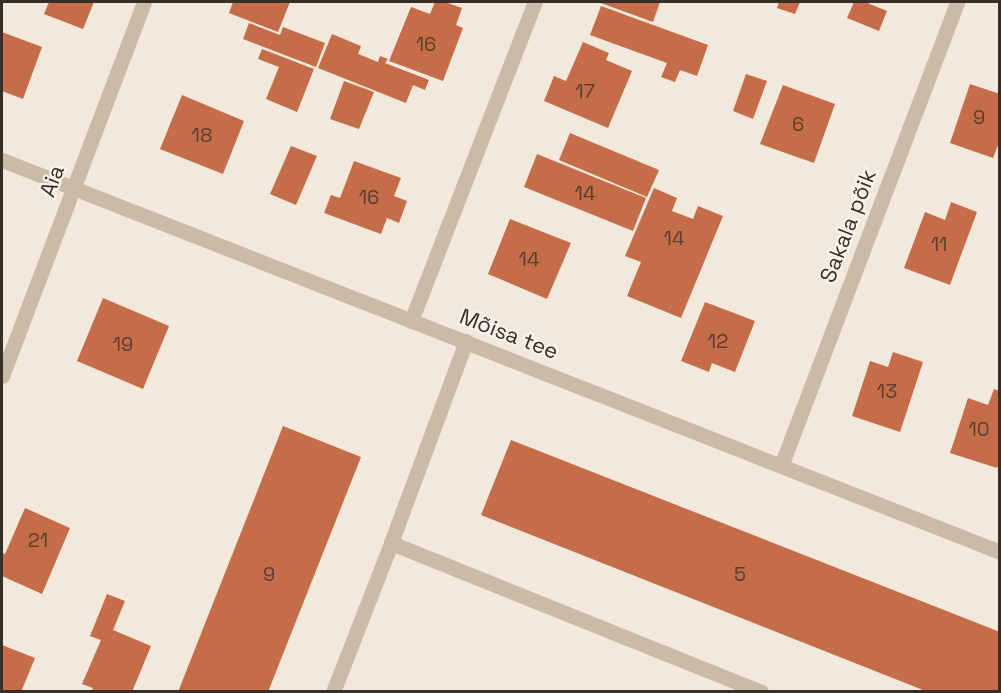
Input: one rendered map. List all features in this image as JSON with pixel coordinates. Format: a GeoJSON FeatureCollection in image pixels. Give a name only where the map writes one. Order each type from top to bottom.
{"type":"FeatureCollection","features":[{"type":"Feature","properties":{"kind":"street","name":"Aia"},"geometry":{"type":"LineString","coordinates":[[2,376],[144,2]]}},
{"type":"Feature","properties":{"kind":"street"},"geometry":{"type":"LineString","coordinates":[[411,321],[535,2]]}},
{"type":"Feature","properties":{"kind":"street","name":"Sakala põik"},"geometry":{"type":"LineString","coordinates":[[781,466],[957,2]]}},
{"type":"Feature","properties":{"kind":"street","name":"Mõisa tee"},"geometry":{"type":"LineString","coordinates":[[2,160],[999,552]]}},
{"type":"Feature","properties":{"kind":"street"},"geometry":{"type":"LineString","coordinates":[[333,692],[466,341]]}},
{"type":"Feature","properties":{"kind":"street"},"geometry":{"type":"LineString","coordinates":[[390,543],[761,692]]}},
{"type":"Feature","properties":{"kind":"building"},"geometry":{"type":"Polygon","coordinates":[[[49,2],[94,2],[83,29],[44,14],[49,2]]]}},
{"type":"Feature","properties":{"kind":"building"},"geometry":{"type":"Polygon","coordinates":[[[233,2],[290,2],[278,32],[229,13],[233,2]]]}},
{"type":"Feature","properties":{"kind":"building"},"geometry":{"type":"Polygon","coordinates":[[[435,2],[445,2],[462,8],[456,25],[463,28],[443,81],[389,61],[411,7],[430,14],[435,2]]]}},
{"type":"Feature","properties":{"kind":"building"},"geometry":{"type":"Polygon","coordinates":[[[598,2],[660,2],[653,22],[598,2]]]}},
{"type":"Feature","properties":{"kind":"building"},"geometry":{"type":"Polygon","coordinates":[[[779,2],[800,2],[795,14],[777,8],[779,2]]]}},
{"type":"Feature","properties":{"kind":"building"},"geometry":{"type":"Polygon","coordinates":[[[854,2],[865,2],[887,11],[879,31],[847,18],[854,2]]]}},
{"type":"Feature","properties":{"kind":"building"},"geometry":{"type":"Polygon","coordinates":[[[601,6],[708,45],[697,76],[680,70],[675,82],[661,77],[667,63],[590,35],[601,6]]]}},
{"type":"Feature","properties":{"kind":"building"},"geometry":{"type":"Polygon","coordinates":[[[249,23],[280,35],[283,27],[325,43],[316,67],[243,39],[249,23]]]}},
{"type":"Feature","properties":{"kind":"building"},"geometry":{"type":"Polygon","coordinates":[[[2,32],[42,47],[23,99],[2,91],[2,32]]]}},
{"type":"Feature","properties":{"kind":"building"},"geometry":{"type":"Polygon","coordinates":[[[332,34],[361,46],[358,54],[378,62],[380,56],[388,59],[385,63],[429,80],[425,90],[413,85],[406,103],[318,68],[332,34]]]}},
{"type":"Feature","properties":{"kind":"building"},"geometry":{"type":"Polygon","coordinates":[[[583,42],[609,53],[606,60],[632,71],[608,128],[544,101],[554,76],[566,81],[583,42]]]}},
{"type":"Feature","properties":{"kind":"building"},"geometry":{"type":"Polygon","coordinates":[[[262,49],[314,69],[297,112],[266,99],[279,67],[258,59],[262,49]]]}},
{"type":"Feature","properties":{"kind":"building"},"geometry":{"type":"Polygon","coordinates":[[[746,74],[767,81],[753,119],[733,111],[746,74]]]}},
{"type":"Feature","properties":{"kind":"building"},"geometry":{"type":"Polygon","coordinates":[[[344,81],[374,92],[359,129],[330,119],[344,81]]]}},
{"type":"Feature","properties":{"kind":"building"},"geometry":{"type":"Polygon","coordinates":[[[970,84],[1000,94],[1000,140],[993,158],[950,143],[970,84]]]}},
{"type":"Feature","properties":{"kind":"building"},"geometry":{"type":"Polygon","coordinates":[[[783,85],[835,104],[814,163],[760,144],[783,85]]]}},
{"type":"Feature","properties":{"kind":"building"},"geometry":{"type":"Polygon","coordinates":[[[182,95],[244,121],[223,174],[160,149],[182,95]]]}},
{"type":"Feature","properties":{"kind":"building"},"geometry":{"type":"Polygon","coordinates":[[[570,133],[659,170],[647,197],[559,160],[570,133]]]}},
{"type":"Feature","properties":{"kind":"building"},"geometry":{"type":"Polygon","coordinates":[[[291,146],[317,156],[296,205],[270,194],[291,146]]]}},
{"type":"Feature","properties":{"kind":"building"},"geometry":{"type":"Polygon","coordinates":[[[537,154],[646,198],[633,231],[524,187],[537,154]]]}},
{"type":"Feature","properties":{"kind":"building"},"geometry":{"type":"Polygon","coordinates":[[[354,161],[401,178],[394,196],[407,201],[399,223],[387,218],[381,234],[324,213],[331,195],[340,198],[354,161]]]}},
{"type":"Feature","properties":{"kind":"building"},"geometry":{"type":"Polygon","coordinates":[[[654,188],[677,198],[672,211],[693,219],[698,206],[723,216],[681,318],[627,296],[641,262],[625,256],[654,188]]]}},
{"type":"Feature","properties":{"kind":"building"},"geometry":{"type":"Polygon","coordinates":[[[951,202],[977,212],[950,285],[904,268],[925,212],[945,220],[951,202]]]}},
{"type":"Feature","properties":{"kind":"building"},"geometry":{"type":"Polygon","coordinates":[[[510,219],[571,243],[547,299],[488,274],[510,219]]]}},
{"type":"Feature","properties":{"kind":"building"},"geometry":{"type":"Polygon","coordinates":[[[103,298],[169,326],[143,389],[77,361],[103,298]]]}},
{"type":"Feature","properties":{"kind":"building"},"geometry":{"type":"Polygon","coordinates":[[[705,302],[755,321],[735,372],[712,363],[709,372],[681,361],[705,302]]]}},
{"type":"Feature","properties":{"kind":"building"},"geometry":{"type":"Polygon","coordinates":[[[893,352],[923,362],[900,432],[852,416],[870,361],[888,367],[893,352]]]}},
{"type":"Feature","properties":{"kind":"building"},"geometry":{"type":"Polygon","coordinates":[[[994,389],[1000,391],[1000,461],[997,468],[950,453],[968,398],[988,405],[994,389]]]}},
{"type":"Feature","properties":{"kind":"building"},"geometry":{"type":"Polygon","coordinates":[[[283,426],[361,457],[268,692],[178,692],[283,426]]]}},
{"type":"Feature","properties":{"kind":"building"},"geometry":{"type":"Polygon","coordinates":[[[511,440],[1000,632],[1000,692],[928,692],[481,515],[511,440]]]}},
{"type":"Feature","properties":{"kind":"building"},"geometry":{"type":"Polygon","coordinates":[[[25,508],[70,528],[42,594],[2,576],[2,553],[5,554],[25,508]]]}},
{"type":"Feature","properties":{"kind":"building"},"geometry":{"type":"Polygon","coordinates":[[[107,594],[125,601],[113,630],[151,646],[132,692],[91,692],[93,688],[82,684],[101,640],[90,636],[107,594]]]}},
{"type":"Feature","properties":{"kind":"building"},"geometry":{"type":"Polygon","coordinates":[[[2,645],[35,658],[21,692],[2,692],[2,645]]]}}]}
